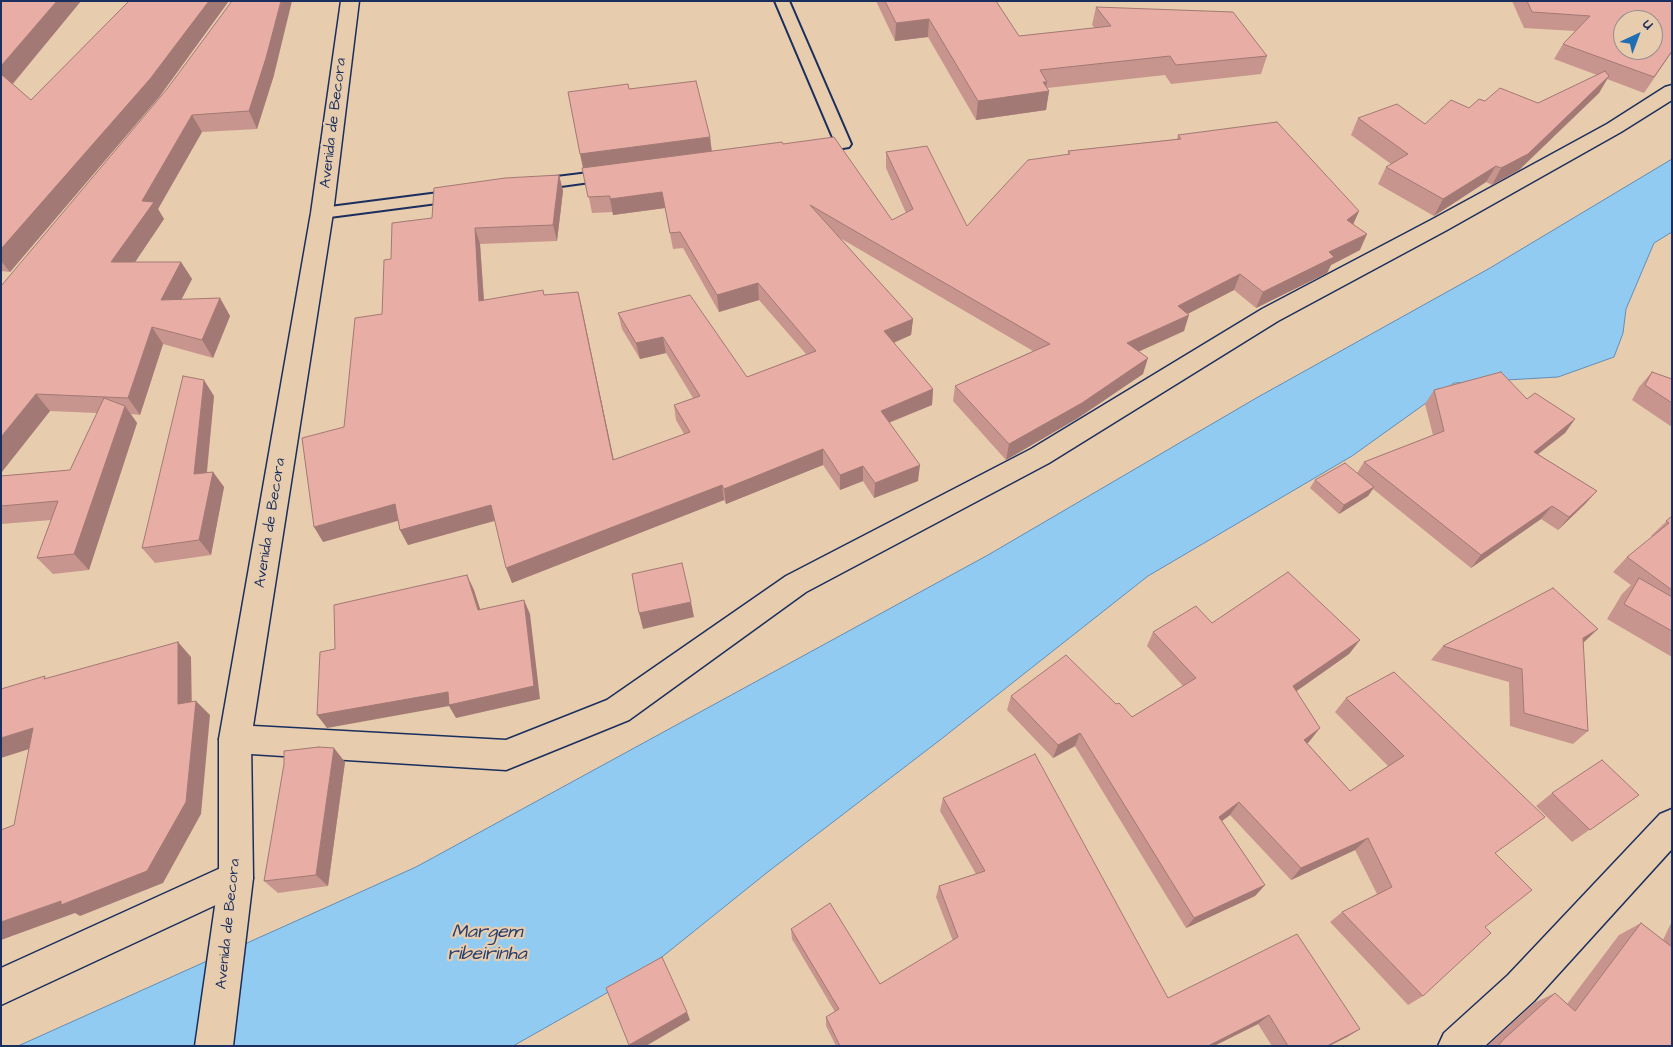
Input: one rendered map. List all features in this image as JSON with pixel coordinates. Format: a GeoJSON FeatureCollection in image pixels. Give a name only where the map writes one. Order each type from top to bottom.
{"type":"FeatureCollection","features":[{"type":"Feature","properties":{"kind":"street","name":"Avenida de Becora"},"geometry":{"type":"LineString","coordinates":[[214,1046],[236,878],[235,739],[322,213],[350,1]]}},
{"type":"Feature","properties":{"kind":"street"},"geometry":{"type":"LineString","coordinates":[[235,739],[506,755],[618,710],[796,584],[1040,456],[1270,315],[1439,226],[1614,128],[1672,91]]}},
{"type":"Feature","properties":{"kind":"street"},"geometry":{"type":"LineString","coordinates":[[1457,1046],[1521,988],[1672,825]]}},
{"type":"Feature","properties":{"kind":"street"},"geometry":{"type":"LineString","coordinates":[[1,987],[236,878]]}},
{"type":"Feature","properties":{"kind":"lane"},"geometry":{"type":"LineString","coordinates":[[782,1],[843,144],[794,150]]}},
{"type":"Feature","properties":{"kind":"lane"},"geometry":{"type":"LineString","coordinates":[[519,187],[627,173]]}},
{"type":"Feature","properties":{"kind":"lane"},"geometry":{"type":"LineString","coordinates":[[322,213],[480,192]]}},
{"type":"Feature","properties":{"kind":"water","name":"Margem ribeirinha"},"geometry":{"type":"Polygon","coordinates":[[[1672,159],[1672,232],[1654,243],[1626,309],[1623,333],[1614,357],[1558,377],[1454,383],[1352,456],[1148,576],[940,740],[769,871],[642,973],[513,1046],[18,1046],[416,867],[988,555],[1258,397],[1490,268],[1672,159]]]}},
{"type":"Feature","properties":{"kind":"building"},"geometry":{"type":"Polygon","coordinates":[[[1,1],[57,1],[1,66],[1,1]]]}},
{"type":"Feature","properties":{"kind":"building"},"geometry":{"type":"Polygon","coordinates":[[[129,1],[209,1],[150,79],[1,249],[1,74],[31,100],[129,1]]]}},
{"type":"Feature","properties":{"kind":"building"},"geometry":{"type":"Polygon","coordinates":[[[232,1],[281,1],[266,58],[249,111],[192,115],[142,201],[154,202],[111,262],[181,262],[161,300],[220,298],[202,340],[152,327],[128,398],[36,394],[1,437],[1,286],[167,89],[232,1]]]}},
{"type":"Feature","properties":{"kind":"building"},"geometry":{"type":"Polygon","coordinates":[[[885,1],[996,1],[1019,36],[1111,26],[1096,7],[1233,12],[1267,56],[1176,65],[1170,56],[1040,70],[1047,82],[1043,82],[1049,91],[978,101],[929,19],[896,23],[885,1]]]}},
{"type":"Feature","properties":{"kind":"building"},"geometry":{"type":"Polygon","coordinates":[[[1527,1],[1672,1],[1672,51],[1654,77],[1563,44],[1590,16],[1532,12],[1527,1]]]}},
{"type":"Feature","properties":{"kind":"building"},"geometry":{"type":"Polygon","coordinates":[[[1605,71],[1609,76],[1528,154],[1501,168],[1496,166],[1443,199],[1386,167],[1408,154],[1358,118],[1397,104],[1425,124],[1451,100],[1469,108],[1479,99],[1485,101],[1500,88],[1538,103],[1605,71]]]}},
{"type":"Feature","properties":{"kind":"building"},"geometry":{"type":"Polygon","coordinates":[[[696,81],[710,137],[580,154],[568,92],[628,84],[629,89],[696,81]]]}},
{"type":"Feature","properties":{"kind":"building"},"geometry":{"type":"Polygon","coordinates":[[[1277,122],[1359,211],[1347,220],[1367,234],[1329,252],[1334,257],[1263,292],[1240,274],[1178,306],[1189,315],[1127,343],[1148,358],[1082,403],[1009,444],[955,386],[1050,344],[810,205],[913,319],[884,331],[933,389],[881,411],[920,465],[875,483],[863,466],[840,475],[823,449],[724,489],[722,485],[506,568],[491,505],[400,530],[395,504],[314,527],[302,438],[344,427],[355,318],[382,314],[384,260],[391,259],[392,223],[432,218],[434,188],[505,178],[559,175],[553,225],[475,228],[479,301],[543,290],[544,295],[578,292],[613,460],[690,432],[674,405],[700,396],[663,337],[636,343],[618,313],[690,295],[747,377],[816,351],[758,283],[717,295],[680,232],[670,233],[662,192],[610,199],[610,196],[588,197],[582,168],[834,137],[892,220],[913,209],[886,152],[927,146],[967,226],[1028,160],[1070,154],[1068,151],[1181,139],[1178,135],[1277,122]]]}},
{"type":"Feature","properties":{"kind":"building"},"geometry":{"type":"Polygon","coordinates":[[[1501,372],[1527,399],[1535,393],[1575,419],[1534,452],[1597,491],[1569,517],[1552,506],[1481,555],[1364,462],[1444,431],[1434,390],[1501,372]]]}},
{"type":"Feature","properties":{"kind":"building"},"geometry":{"type":"Polygon","coordinates":[[[1652,372],[1672,379],[1672,403],[1645,385],[1652,372]]]}},
{"type":"Feature","properties":{"kind":"building"},"geometry":{"type":"Polygon","coordinates":[[[183,376],[204,380],[194,474],[213,472],[199,540],[142,548],[183,376]]]}},
{"type":"Feature","properties":{"kind":"building"},"geometry":{"type":"Polygon","coordinates":[[[104,398],[125,406],[74,554],[37,558],[58,501],[1,506],[1,476],[70,470],[104,398]]]}},
{"type":"Feature","properties":{"kind":"building"},"geometry":{"type":"Polygon","coordinates":[[[1345,463],[1374,487],[1344,505],[1315,480],[1345,463]]]}},
{"type":"Feature","properties":{"kind":"building"},"geometry":{"type":"Polygon","coordinates":[[[1672,516],[1672,590],[1627,557],[1669,523],[1666,521],[1672,516]]]}},
{"type":"Feature","properties":{"kind":"building"},"geometry":{"type":"Polygon","coordinates":[[[682,563],[691,602],[639,613],[632,574],[682,563]]]}},
{"type":"Feature","properties":{"kind":"building"},"geometry":{"type":"Polygon","coordinates":[[[1288,572],[1360,640],[1293,686],[1320,728],[1304,740],[1350,791],[1404,756],[1346,698],[1394,672],[1545,817],[1495,853],[1532,890],[1485,927],[1491,933],[1423,996],[1342,912],[1392,887],[1368,838],[1301,868],[1239,802],[1219,817],[1265,885],[1194,918],[1080,733],[1058,745],[1011,696],[1066,655],[1132,717],[1196,678],[1153,632],[1196,606],[1212,623],[1288,572]]]}},
{"type":"Feature","properties":{"kind":"building"},"geometry":{"type":"Polygon","coordinates":[[[467,575],[478,610],[524,600],[534,686],[449,705],[448,692],[317,715],[320,652],[335,649],[334,605],[467,575]]]}},
{"type":"Feature","properties":{"kind":"building"},"geometry":{"type":"Polygon","coordinates":[[[1639,578],[1672,597],[1672,631],[1624,604],[1639,578]]]}},
{"type":"Feature","properties":{"kind":"building"},"geometry":{"type":"Polygon","coordinates":[[[1553,588],[1598,629],[1583,638],[1588,731],[1524,713],[1522,669],[1443,646],[1553,588]]]}},
{"type":"Feature","properties":{"kind":"building"},"geometry":{"type":"Polygon","coordinates":[[[178,642],[178,704],[196,701],[186,802],[147,871],[61,905],[61,901],[1,922],[1,830],[14,825],[33,728],[1,738],[1,689],[178,642]]]}},
{"type":"Feature","properties":{"kind":"building"},"geometry":{"type":"Polygon","coordinates":[[[319,747],[334,748],[316,875],[264,881],[284,764],[284,751],[319,747]]]}},
{"type":"Feature","properties":{"kind":"building"},"geometry":{"type":"Polygon","coordinates":[[[1035,754],[1168,998],[1297,934],[1360,1029],[1327,1046],[1288,1046],[1269,1015],[1208,1046],[840,1046],[826,1017],[839,1009],[791,929],[830,903],[880,984],[958,937],[939,886],[985,871],[943,798],[1035,754]]]}},
{"type":"Feature","properties":{"kind":"building"},"geometry":{"type":"Polygon","coordinates":[[[1602,760],[1639,795],[1590,830],[1552,793],[1602,760]]]}},
{"type":"Feature","properties":{"kind":"building"},"geometry":{"type":"Polygon","coordinates":[[[1641,923],[1672,947],[1672,1046],[1498,1046],[1555,993],[1575,1011],[1641,923]]]}},
{"type":"Feature","properties":{"kind":"building"},"geometry":{"type":"Polygon","coordinates":[[[662,957],[687,1012],[629,1045],[606,988],[662,957]]]}}]}
